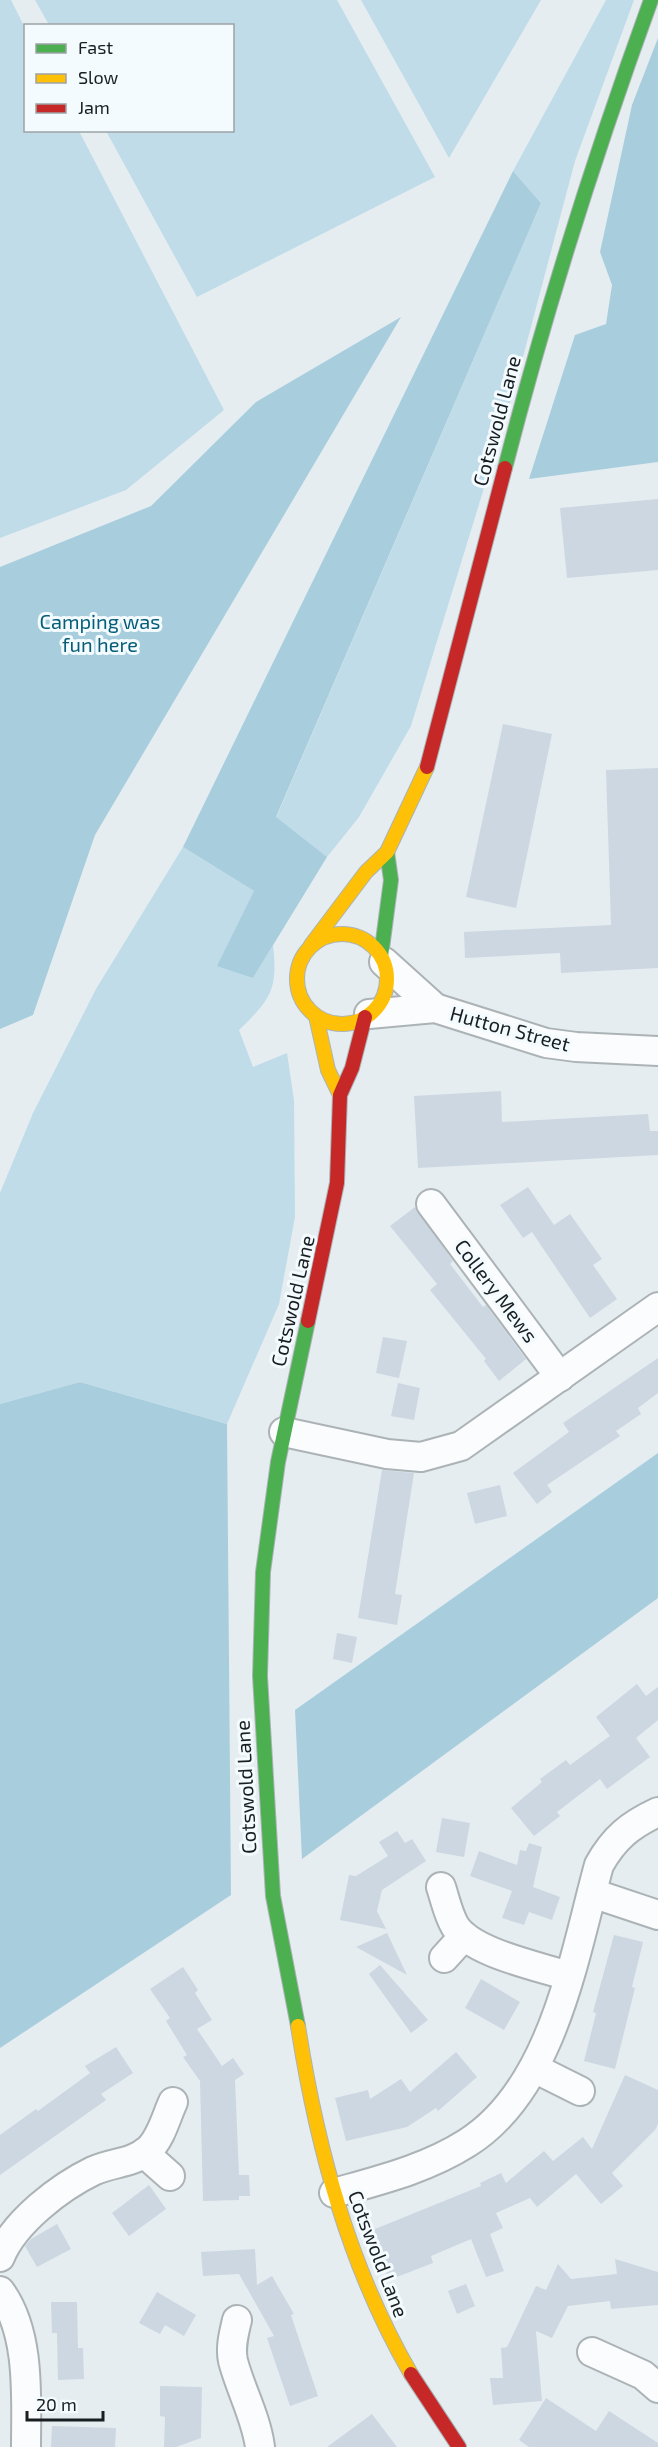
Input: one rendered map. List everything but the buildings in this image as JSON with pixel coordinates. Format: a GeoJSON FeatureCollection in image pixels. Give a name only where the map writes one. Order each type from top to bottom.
{"type":"FeatureCollection","features":[{"type":"Feature","properties":{"kind":"street","name":"Cotswold Lane"},"geometry":{"type":"LineString","coordinates":[[311,945],[366,872],[387,852],[423,780],[437,735],[529,375],[605,127],[651,0]]}},
{"type":"Feature","properties":{"kind":"street"},"geometry":{"type":"LineString","coordinates":[[382,959],[361,938],[349,934],[335,934],[311,945],[302,957],[297,982],[305,1005],[316,1016],[340,1023],[367,1016],[379,1004],[385,991],[387,977],[382,959],[391,880],[387,852]]}},
{"type":"Feature","properties":{"kind":"street","name":"Hutton Street"},"geometry":{"type":"LineString","coordinates":[[382,959],[435,1008]]}},
{"type":"Feature","properties":{"kind":"street","name":"Hutton Street"},"geometry":{"type":"LineString","coordinates":[[367,1016],[435,1008],[546,1043],[576,1047],[658,1051]]}},
{"type":"Feature","properties":{"kind":"street","name":"Cotswold Lane"},"geometry":{"type":"LineString","coordinates":[[316,1016],[328,1070],[340,1095],[341,1140],[334,1200],[284,1432],[263,1572],[260,1676],[264,1779],[273,1896],[293,1997],[309,2099],[334,2193],[357,2265],[389,2336],[429,2405],[459,2447]]}},
{"type":"Feature","properties":{"kind":"street","name":"Cotswold Lane"},"geometry":{"type":"LineString","coordinates":[[340,1095],[352,1068],[367,1016]]}},
{"type":"Feature","properties":{"kind":"street","name":"Collery Mews"},"geometry":{"type":"LineString","coordinates":[[431,1204],[560,1377]]}},
{"type":"Feature","properties":{"kind":"street"},"geometry":{"type":"LineString","coordinates":[[284,1432],[387,1454],[421,1457],[461,1446],[658,1306]]}},
{"type":"Feature","properties":{"kind":"street"},"geometry":{"type":"LineString","coordinates":[[334,2193],[431,2162],[468,2143],[499,2115],[534,2068],[552,2025],[599,1865],[609,1847],[634,1823],[658,1812]]}},
{"type":"Feature","properties":{"kind":"street"},"geometry":{"type":"LineString","coordinates":[[441,1887],[456,1926],[464,1936],[485,1948],[568,1976]]}},
{"type":"Feature","properties":{"kind":"street"},"geometry":{"type":"LineString","coordinates":[[592,1893],[658,1915]]}},
{"type":"Feature","properties":{"kind":"street"},"geometry":{"type":"LineString","coordinates":[[444,1958],[464,1936]]}},
{"type":"Feature","properties":{"kind":"street"},"geometry":{"type":"LineString","coordinates":[[534,2068],[580,2091]]}},
{"type":"Feature","properties":{"kind":"street"},"geometry":{"type":"LineString","coordinates":[[0,2257],[15,2229],[33,2211],[93,2171],[135,2160],[144,2154],[159,2136],[173,2102]]}},
{"type":"Feature","properties":{"kind":"street"},"geometry":{"type":"LineString","coordinates":[[144,2154],[170,2176]]}},
{"type":"Feature","properties":{"kind":"street"},"geometry":{"type":"LineString","coordinates":[[0,2291],[13,2314],[19,2338],[26,2404],[26,2447]]}},
{"type":"Feature","properties":{"kind":"street"},"geometry":{"type":"LineString","coordinates":[[237,2320],[232,2343],[233,2360],[253,2416],[260,2447]]}},
{"type":"Feature","properties":{"kind":"street"},"geometry":{"type":"LineString","coordinates":[[592,2352],[643,2375],[658,2388]]}},
{"type":"Feature","properties":{"kind":"shaded area"},"geometry":{"type":"Polygon","coordinates":[[[0,0],[11,0],[24,26],[24,132],[80,132],[224,410],[126,490],[0,538],[0,0]]]}},
{"type":"Feature","properties":{"kind":"shaded area"},"geometry":{"type":"Polygon","coordinates":[[[35,0],[337,0],[435,177],[197,297],[107,132],[234,132],[234,24],[48,24],[35,0]]]}},
{"type":"Feature","properties":{"kind":"shaded area"},"geometry":{"type":"Polygon","coordinates":[[[361,0],[541,0],[449,158],[361,0]]]}},
{"type":"Feature","properties":{"kind":"shaded area"},"geometry":{"type":"Polygon","coordinates":[[[606,0],[634,0],[575,161],[515,387],[411,726],[359,817],[327,857],[276,818],[541,203],[513,171],[606,0]]]}},
{"type":"Feature","properties":{"kind":"shaded area"},"geometry":{"type":"Polygon","coordinates":[[[183,847],[254,891],[253,978],[273,945],[274,973],[270,993],[259,1010],[239,1030],[253,1067],[287,1053],[294,1100],[295,1217],[279,1304],[227,1424],[80,1382],[0,1404],[0,1193],[33,1113],[96,989],[183,847]]]}},
{"type":"Feature","properties":{"kind":"green space"},"geometry":{"type":"Polygon","coordinates":[[[658,38],[658,462],[529,479],[575,335],[606,324],[612,285],[600,252],[632,105],[658,38]]]}},
{"type":"Feature","properties":{"kind":"green space"},"geometry":{"type":"Polygon","coordinates":[[[513,171],[541,203],[276,817],[327,857],[253,978],[217,966],[254,891],[183,847],[513,171]]]}},
{"type":"Feature","properties":{"kind":"green space","name":"Camping was fun here"},"geometry":{"type":"Polygon","coordinates":[[[401,317],[95,835],[33,1015],[0,1029],[0,567],[151,506],[256,402],[401,317]]]}},
{"type":"Feature","properties":{"kind":"green space"},"geometry":{"type":"Polygon","coordinates":[[[80,1382],[227,1424],[231,1895],[0,2048],[0,1404],[80,1382]]]}},
{"type":"Feature","properties":{"kind":"green space"},"geometry":{"type":"Polygon","coordinates":[[[658,1453],[658,1598],[302,1859],[295,1710],[658,1453]]]}},
{"type":"Feature","properties":{"kind":"traffic: fast"},"geometry":{"type":"LineString","coordinates":[[505,468],[572,232],[651,0]]}},
{"type":"Feature","properties":{"kind":"traffic: fast"},"geometry":{"type":"LineString","coordinates":[[381,956],[391,880],[387,852]]}},
{"type":"Feature","properties":{"kind":"traffic: fast"},"geometry":{"type":"LineString","coordinates":[[298,2026],[273,1896],[260,1676],[263,1572],[278,1462],[308,1321]]}},
{"type":"Feature","properties":{"kind":"traffic: slow"},"geometry":{"type":"LineString","coordinates":[[311,945],[366,872],[387,852],[427,767]]}},
{"type":"Feature","properties":{"kind":"traffic: slow"},"geometry":{"type":"LineString","coordinates":[[342,934],[359,938],[374,947],[383,962],[387,979],[383,996],[374,1011],[359,1020],[342,1024],[325,1020],[310,1011],[301,996],[297,979],[301,962],[310,947],[325,938],[342,934]]}},
{"type":"Feature","properties":{"kind":"traffic: slow"},"geometry":{"type":"LineString","coordinates":[[316,1016],[328,1070],[340,1095]]}},
{"type":"Feature","properties":{"kind":"traffic: slow"},"geometry":{"type":"LineString","coordinates":[[298,2026],[315,2117],[338,2206],[370,2292],[411,2374]]}},
{"type":"Feature","properties":{"kind":"traffic: jam"},"geometry":{"type":"LineString","coordinates":[[427,767],[505,468]]}},
{"type":"Feature","properties":{"kind":"traffic: jam"},"geometry":{"type":"LineString","coordinates":[[308,1321],[337,1183],[340,1095],[352,1068],[365,1017]]}},
{"type":"Feature","properties":{"kind":"traffic: jam"},"geometry":{"type":"LineString","coordinates":[[411,2374],[459,2447]]}}]}
